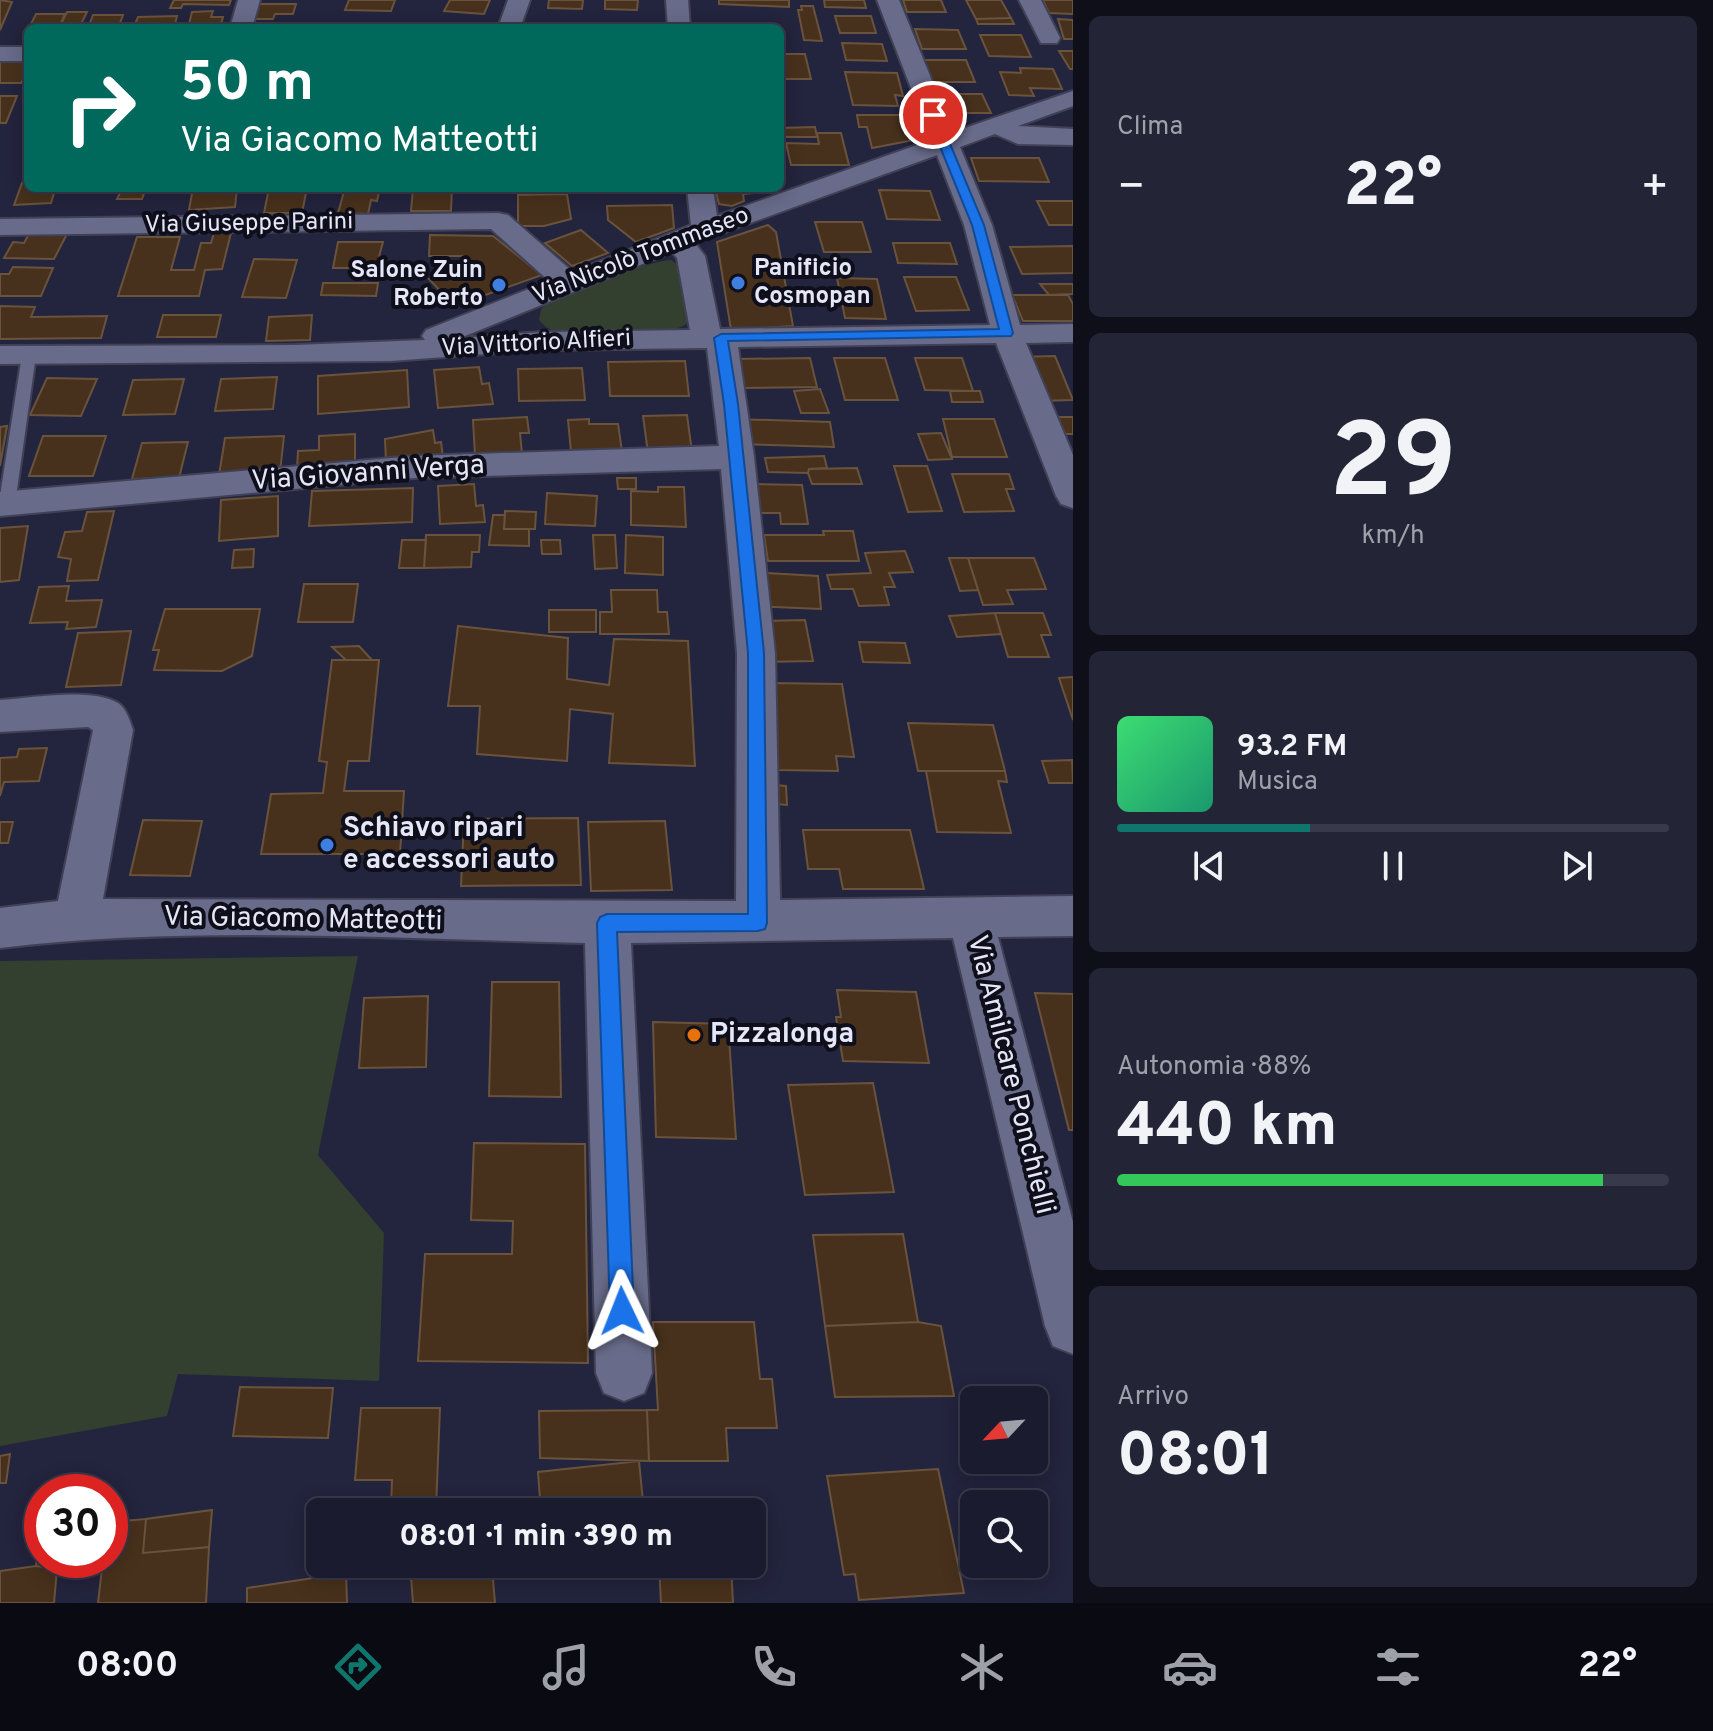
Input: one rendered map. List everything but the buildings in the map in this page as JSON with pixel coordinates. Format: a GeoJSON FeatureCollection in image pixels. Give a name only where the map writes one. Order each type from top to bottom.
{"type":"FeatureCollection","features":[{"type":"Feature","properties":{"kind":"street"},"geometry":{"type":"LineString","coordinates":[[242,24],[249,0]]}},
{"type":"Feature","properties":{"kind":"street"},"geometry":{"type":"LineString","coordinates":[[510,24],[519,0]]}},
{"type":"Feature","properties":{"kind":"street"},"geometry":{"type":"LineString","coordinates":[[677,0],[679,24]]}},
{"type":"Feature","properties":{"kind":"street"},"geometry":{"type":"LineString","coordinates":[[888,0],[978,225],[1007,333],[1073,496]]}},
{"type":"Feature","properties":{"kind":"street"},"geometry":{"type":"LineString","coordinates":[[1030,0],[1049,38]]}},
{"type":"Feature","properties":{"kind":"street"},"geometry":{"type":"LineString","coordinates":[[0,54],[24,54]]}},
{"type":"Feature","properties":{"kind":"street","name":"Via Nicolò Tommaseo"},"geometry":{"type":"LineString","coordinates":[[391,352],[677,240],[1073,98]]}},
{"type":"Feature","properties":{"kind":"street"},"geometry":{"type":"LineString","coordinates":[[995,125],[1018,136],[1073,137]]}},
{"type":"Feature","properties":{"kind":"street"},"geometry":{"type":"LineString","coordinates":[[700,192],[705,230]]}},
{"type":"Feature","properties":{"kind":"street","name":"Via Giuseppe Parini"},"geometry":{"type":"LineString","coordinates":[[0,227],[499,210],[569,283]]}},
{"type":"Feature","properties":{"kind":"street"},"geometry":{"type":"LineString","coordinates":[[677,240],[691,256],[714,338],[737,457],[756,653],[758,923]]}},
{"type":"Feature","properties":{"kind":"street"},"geometry":{"type":"LineString","coordinates":[[528,300],[516,312],[516,321],[525,333],[542,341]]}},
{"type":"Feature","properties":{"kind":"street","name":"Via Vittorio Alfieri"},"geometry":{"type":"LineString","coordinates":[[15,355],[391,352],[542,341],[1073,333]]}},
{"type":"Feature","properties":{"kind":"street","name":"Via Giovanni Verga"},"geometry":{"type":"LineString","coordinates":[[3,504],[414,467],[737,457]]}},
{"type":"Feature","properties":{"kind":"street"},"geometry":{"type":"LineString","coordinates":[[0,716],[88,711],[102,712],[110,720],[113,730],[77,919]]}},
{"type":"Feature","properties":{"kind":"street","name":"Via Giacomo Matteotti"},"geometry":{"type":"LineString","coordinates":[[0,928],[77,919],[271,917],[758,923],[1073,916]]}},
{"type":"Feature","properties":{"kind":"street","name":"Via Amilcare Ponchielli"},"geometry":{"type":"LineString","coordinates":[[970,917],[1073,1326]]}},
{"type":"Feature","properties":{"kind":"street"},"geometry":{"type":"LineString","coordinates":[[607,923],[624,1373]]}},
{"type":"Feature","properties":{"kind":"lane"},"geometry":{"type":"LineString","coordinates":[[3,504],[15,355]]}},
{"type":"Feature","properties":{"kind":"green space"},"geometry":{"type":"Polygon","coordinates":[[[671,260],[680,266],[689,302],[690,316],[681,327],[625,334],[582,333],[554,331],[539,320],[541,309],[564,295],[624,272],[671,260]]]}},
{"type":"Feature","properties":{"kind":"green space"},"geometry":{"type":"Polygon","coordinates":[[[358,956],[318,1155],[384,1233],[379,1381],[178,1374],[167,1416],[0,1446],[0,961],[358,956]]]}},
{"type":"Feature","properties":{"kind":"place","name":"Panificio Cosmopan"},"geometry":{"type":"Point","coordinates":[738,283]}},
{"type":"Feature","properties":{"kind":"place","name":"Salone Zuin Roberto"},"geometry":{"type":"Point","coordinates":[499,285]}},
{"type":"Feature","properties":{"kind":"place","name":"Schiavo ripari e accessori auto"},"geometry":{"type":"Point","coordinates":[327,845]}},
{"type":"Feature","properties":{"kind":"place","name":"Pizzalonga"},"geometry":{"type":"Point","coordinates":[694,1035]}},
{"type":"Feature","properties":{"kind":"route"},"geometry":{"type":"LineString","coordinates":[[622,1311],[607,923],[758,923],[756,653],[731,404],[721,338],[1007,333],[978,225],[933,115]]}}]}
